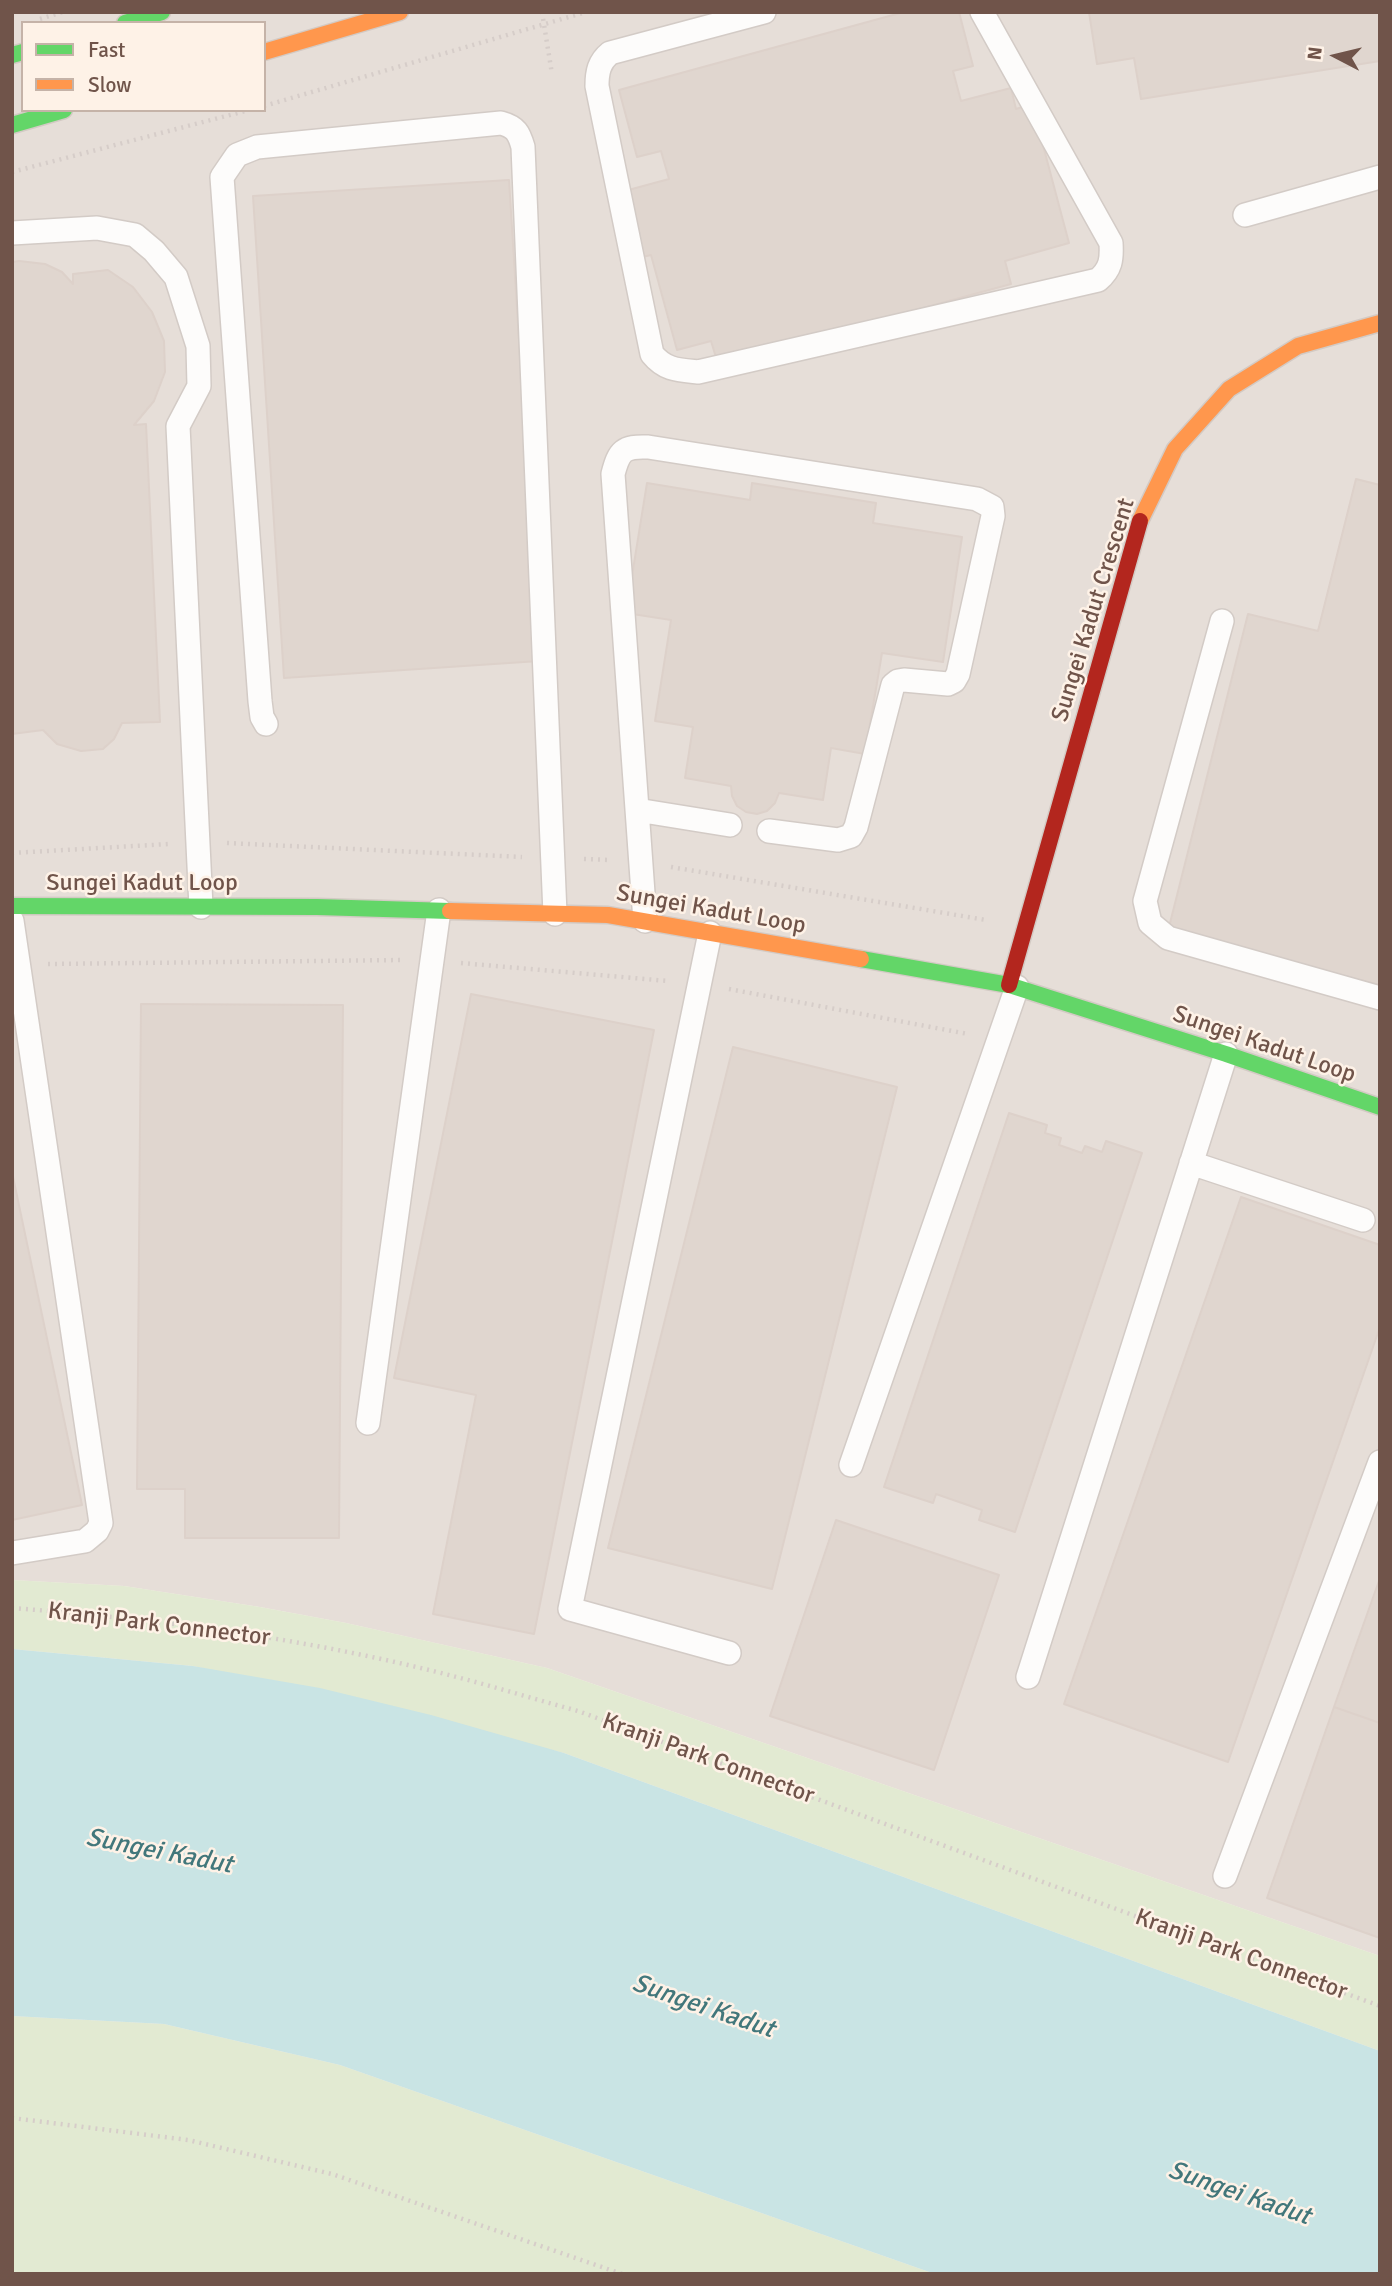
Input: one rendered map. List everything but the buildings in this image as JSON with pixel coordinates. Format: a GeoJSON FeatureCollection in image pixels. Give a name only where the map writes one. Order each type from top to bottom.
{"type":"FeatureCollection","features":[{"type":"Feature","properties":{"kind":"street"},"geometry":{"type":"LineString","coordinates":[[132,21],[162,12]]}},
{"type":"Feature","properties":{"kind":"street"},"geometry":{"type":"LineString","coordinates":[[266,51],[400,12]]}},
{"type":"Feature","properties":{"kind":"street"},"geometry":{"type":"LineString","coordinates":[[12,125],[57,112]]}},
{"type":"Feature","properties":{"kind":"street","name":"Sungei Kadut Crescent"},"geometry":{"type":"LineString","coordinates":[[1013,986],[1139,523],[1175,449],[1229,389],[1298,345],[1380,323]]}},
{"type":"Feature","properties":{"kind":"street","name":"Sungei Kadut Loop"},"geometry":{"type":"LineString","coordinates":[[12,906],[439,910],[608,915],[1013,986],[1226,1054],[1380,1107]]}},
{"type":"Feature","properties":{"kind":"lane"},"geometry":{"type":"LineString","coordinates":[[764,12],[610,53],[603,59],[597,73],[597,86],[652,354],[662,365],[675,370],[698,372],[1098,280],[1106,274],[1111,264],[1111,243],[982,12]]}},
{"type":"Feature","properties":{"kind":"lane"},"geometry":{"type":"LineString","coordinates":[[266,724],[262,716],[222,177],[237,155],[257,147],[501,124],[513,126],[519,133],[523,147],[555,914]]}},
{"type":"Feature","properties":{"kind":"lane"},"geometry":{"type":"LineString","coordinates":[[1245,215],[1380,177]]}},
{"type":"Feature","properties":{"kind":"lane"},"geometry":{"type":"LineString","coordinates":[[12,233],[96,228],[135,235],[154,251],[176,277],[198,346],[199,386],[178,426],[201,907]]}},
{"type":"Feature","properties":{"kind":"lane"},"geometry":{"type":"LineString","coordinates":[[645,921],[612,474],[623,451],[634,447],[648,447],[985,501],[992,507],[993,516],[958,674],[954,681],[944,684],[904,680],[893,685],[852,836],[838,840],[769,831]]}},
{"type":"Feature","properties":{"kind":"lane"},"geometry":{"type":"LineString","coordinates":[[1222,621],[1145,901],[1150,923],[1168,939],[1380,998]]}},
{"type":"Feature","properties":{"kind":"lane"},"geometry":{"type":"LineString","coordinates":[[637,810],[730,825]]}},
{"type":"Feature","properties":{"kind":"lane"},"geometry":{"type":"LineString","coordinates":[[368,1423],[439,910]]}},
{"type":"Feature","properties":{"kind":"lane"},"geometry":{"type":"LineString","coordinates":[[12,921],[101,1523],[97,1531],[85,1541],[12,1553]]}},
{"type":"Feature","properties":{"kind":"lane"},"geometry":{"type":"LineString","coordinates":[[710,933],[570,1609],[729,1653]]}},
{"type":"Feature","properties":{"kind":"lane"},"geometry":{"type":"LineString","coordinates":[[851,1465],[999,1040],[1013,986]]}},
{"type":"Feature","properties":{"kind":"lane"},"geometry":{"type":"LineString","coordinates":[[1028,1677],[1226,1054]]}},
{"type":"Feature","properties":{"kind":"lane"},"geometry":{"type":"LineString","coordinates":[[1191,1163],[1363,1220]]}},
{"type":"Feature","properties":{"kind":"lane"},"geometry":{"type":"LineString","coordinates":[[1225,1876],[1380,1462]]}},
{"type":"Feature","properties":{"kind":"path"},"geometry":{"type":"LineString","coordinates":[[542,12],[552,74]]}},
{"type":"Feature","properties":{"kind":"path"},"geometry":{"type":"LineString","coordinates":[[266,105],[586,12]]}},
{"type":"Feature","properties":{"kind":"path"},"geometry":{"type":"LineString","coordinates":[[12,172],[242,112]]}},
{"type":"Feature","properties":{"kind":"path"},"geometry":{"type":"LineString","coordinates":[[18,965],[432,960],[700,984],[999,1040]]}},
{"type":"Feature","properties":{"kind":"path","name":"Kranji Park Connector"},"geometry":{"type":"LineString","coordinates":[[12,1608],[197,1626],[328,1648],[444,1674],[578,1711],[1380,2006]]}},
{"type":"Feature","properties":{"kind":"path"},"geometry":{"type":"LineString","coordinates":[[12,2118],[188,2140],[332,2174],[622,2274]]}},
{"type":"Feature","properties":{"kind":"shaded area"},"geometry":{"type":"Polygon","coordinates":[[[12,12],[1380,12],[1380,1956],[547,1668],[346,1623],[124,1586],[12,1580],[12,12]]]}},
{"type":"Feature","properties":{"kind":"green space"},"geometry":{"type":"Polygon","coordinates":[[[12,1580],[124,1586],[260,1607],[346,1623],[547,1668],[1380,1956],[1380,2051],[564,1753],[193,1666],[12,1649],[12,1580]]]}},
{"type":"Feature","properties":{"kind":"green space"},"geometry":{"type":"Polygon","coordinates":[[[12,2016],[164,2024],[340,2065],[935,2274],[12,2274],[12,2016]]]}},
{"type":"Feature","properties":{"kind":"water","name":"Sungei Kadut"},"geometry":{"type":"Polygon","coordinates":[[[12,1649],[193,1666],[320,1688],[431,1715],[564,1753],[1380,2051],[1380,2274],[935,2274],[340,2065],[164,2024],[12,2016],[12,1649]]]}},
{"type":"Feature","properties":{"kind":"traffic: fast"},"geometry":{"type":"LineString","coordinates":[[132,21],[162,12]]}},
{"type":"Feature","properties":{"kind":"traffic: fast"},"geometry":{"type":"LineString","coordinates":[[12,55],[21,53]]}},
{"type":"Feature","properties":{"kind":"traffic: fast"},"geometry":{"type":"LineString","coordinates":[[12,125],[57,112]]}},
{"type":"Feature","properties":{"kind":"traffic: fast"},"geometry":{"type":"LineString","coordinates":[[12,906],[317,907],[450,911]]}},
{"type":"Feature","properties":{"kind":"traffic: fast"},"geometry":{"type":"LineString","coordinates":[[861,959],[1009,985],[1226,1054],[1380,1107]]}},
{"type":"Feature","properties":{"kind":"traffic: slow"},"geometry":{"type":"LineString","coordinates":[[266,51],[400,12]]}},
{"type":"Feature","properties":{"kind":"traffic: slow"},"geometry":{"type":"LineString","coordinates":[[1140,521],[1175,449],[1229,389],[1298,346],[1380,323]]}},
{"type":"Feature","properties":{"kind":"traffic: slow"},"geometry":{"type":"LineString","coordinates":[[450,911],[608,915],[861,959]]}},
{"type":"Feature","properties":{"kind":"traffic: jam"},"geometry":{"type":"LineString","coordinates":[[1009,985],[1140,521]]}}]}
